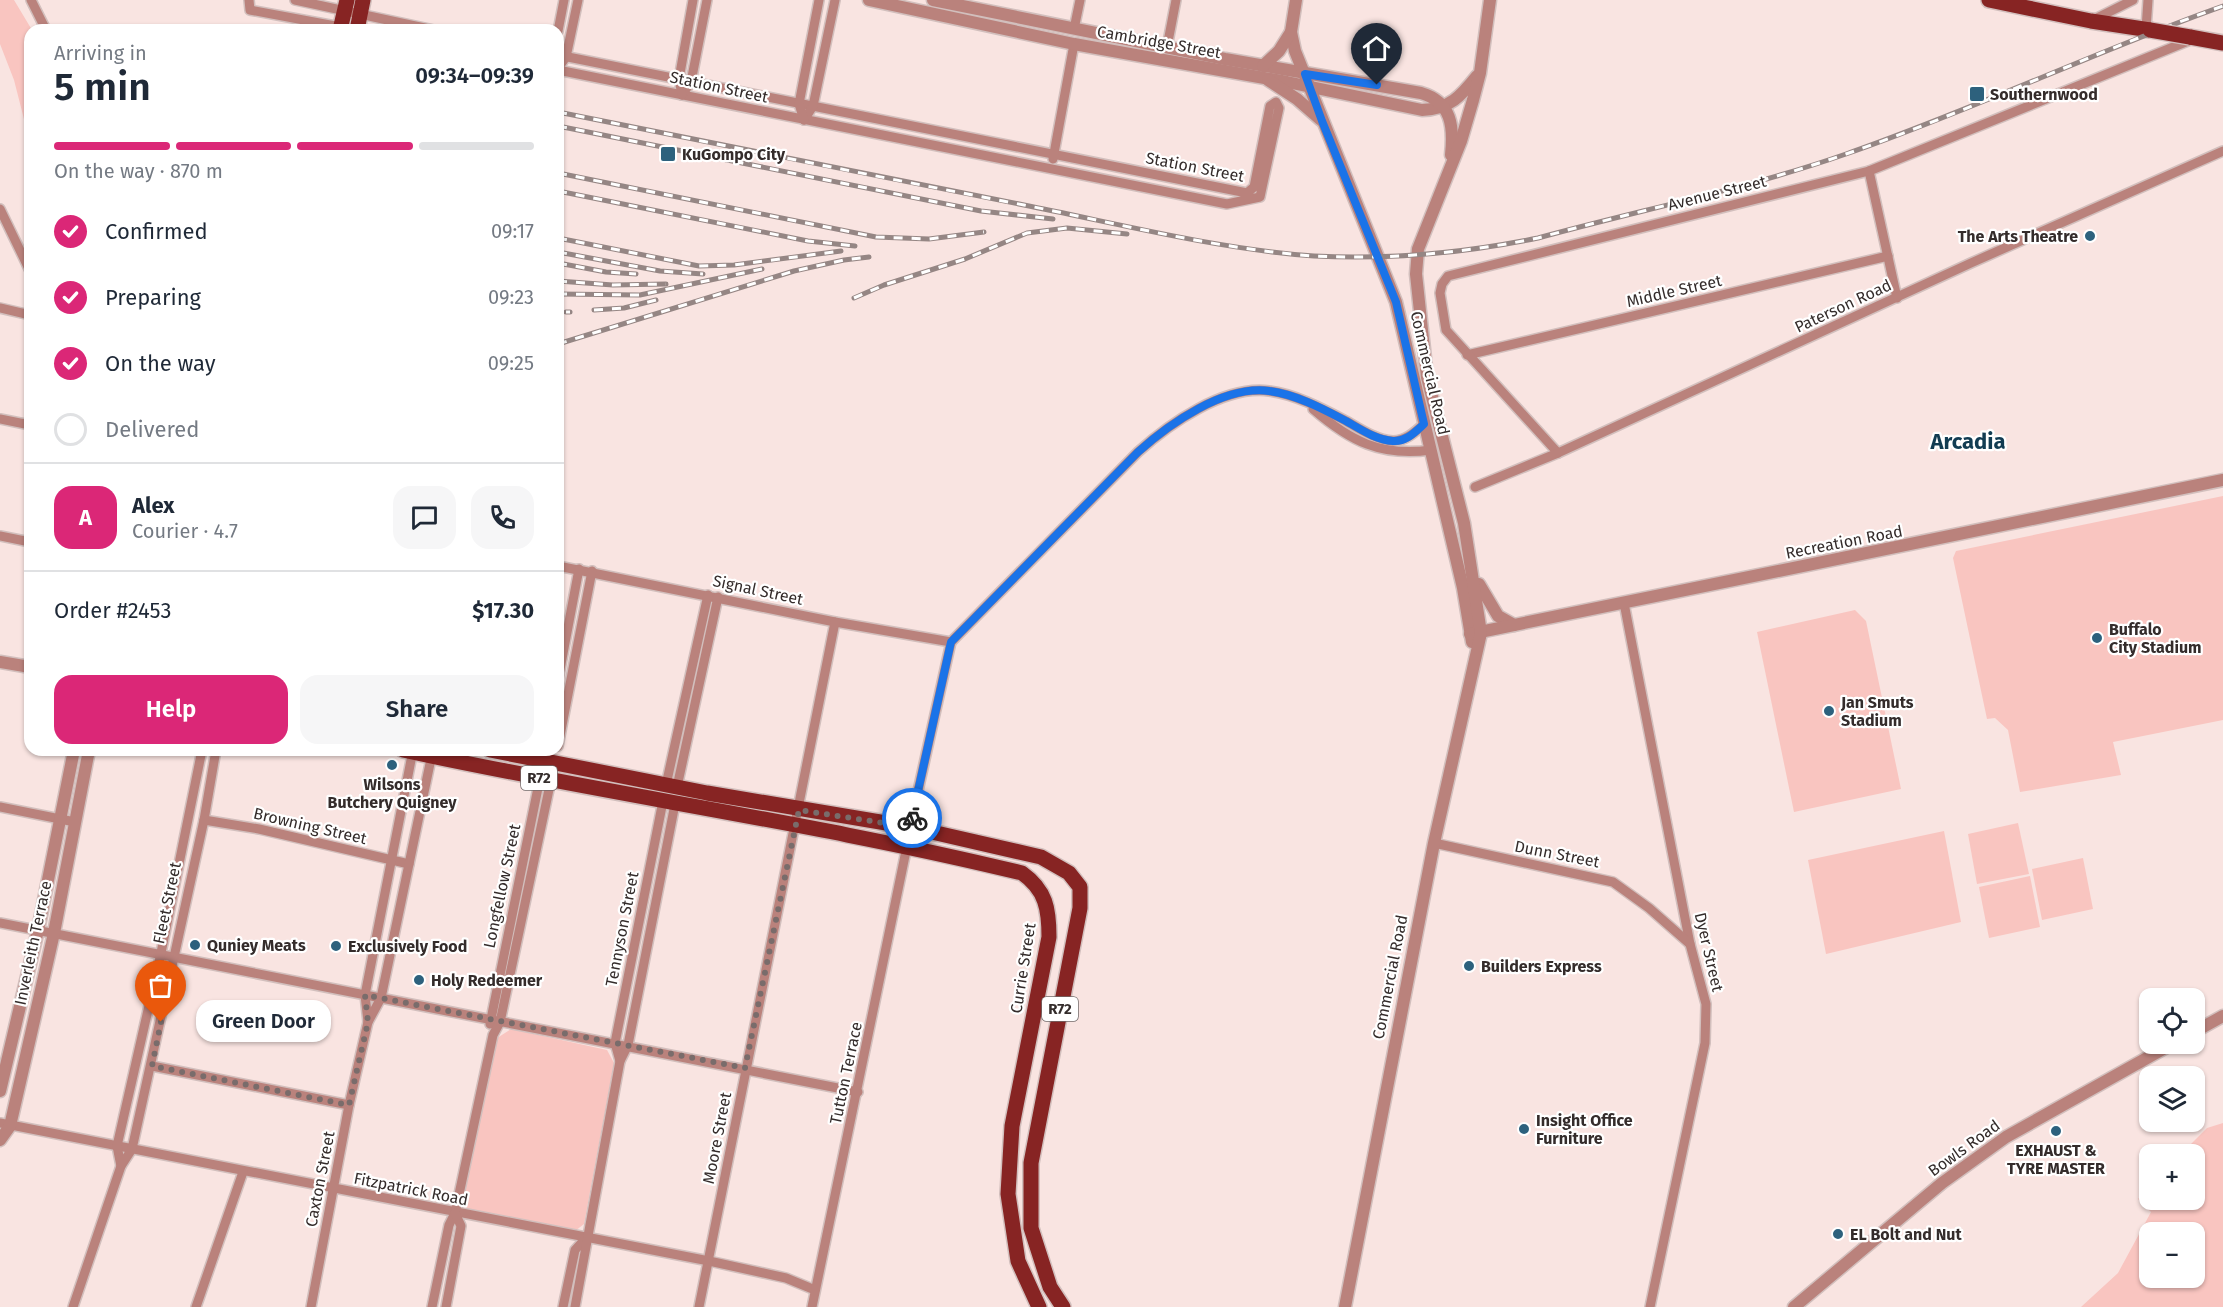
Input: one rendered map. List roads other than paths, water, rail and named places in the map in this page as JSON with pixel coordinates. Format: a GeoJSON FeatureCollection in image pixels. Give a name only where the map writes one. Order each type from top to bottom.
{"type":"FeatureCollection","features":[{"type":"Feature","properties":{"kind":"main road"},"geometry":{"type":"LineString","coordinates":[[1989,0],[2091,21],[2223,43]]}},
{"type":"Feature","properties":{"kind":"main road","name":"Currie Street"},"geometry":{"type":"LineString","coordinates":[[445,756],[545,779],[669,802],[798,818],[910,827],[1041,857],[1069,873],[1080,887],[1080,908],[1030,1163],[1031,1228],[1050,1287],[1063,1307]]}},
{"type":"Feature","properties":{"kind":"main road","name":"Currie Street"},"geometry":{"type":"LineString","coordinates":[[559,756],[1022,873],[1036,883],[1049,908],[1049,937],[1012,1126],[1008,1194],[1018,1261],[1040,1307]]}},
{"type":"Feature","properties":{"kind":"street"},"geometry":{"type":"LineString","coordinates":[[31,0],[43,24]]}},
{"type":"Feature","properties":{"kind":"street"},"geometry":{"type":"LineString","coordinates":[[295,0],[343,17],[359,19]]}},
{"type":"Feature","properties":{"kind":"street"},"geometry":{"type":"LineString","coordinates":[[559,24],[564,0]]}},
{"type":"Feature","properties":{"kind":"street"},"geometry":{"type":"LineString","coordinates":[[564,49],[578,0]]}},
{"type":"Feature","properties":{"kind":"street"},"geometry":{"type":"LineString","coordinates":[[682,95],[678,80],[693,0]]}},
{"type":"Feature","properties":{"kind":"street"},"geometry":{"type":"LineString","coordinates":[[682,95],[691,82],[707,0]]}},
{"type":"Feature","properties":{"kind":"street"},"geometry":{"type":"LineString","coordinates":[[804,120],[799,104],[819,0]]}},
{"type":"Feature","properties":{"kind":"street"},"geometry":{"type":"LineString","coordinates":[[804,120],[813,106],[835,0]]}},
{"type":"Feature","properties":{"kind":"street","name":"Cambridge Street"},"geometry":{"type":"LineString","coordinates":[[869,0],[1074,44],[1263,71],[1305,74],[1421,93],[1438,100],[1444,107]]}},
{"type":"Feature","properties":{"kind":"street","name":"Cambridge Street"},"geometry":{"type":"LineString","coordinates":[[933,0],[967,4],[1074,29],[1167,47],[1263,71],[1310,86],[1422,110],[1444,107]]}},
{"type":"Feature","properties":{"kind":"street"},"geometry":{"type":"LineString","coordinates":[[1074,29],[1080,0]]}},
{"type":"Feature","properties":{"kind":"street"},"geometry":{"type":"LineString","coordinates":[[1167,47],[1176,0]]}},
{"type":"Feature","properties":{"kind":"street"},"geometry":{"type":"LineString","coordinates":[[1296,0],[1291,32],[1263,71],[1322,121]]}},
{"type":"Feature","properties":{"kind":"street","name":"Commercial Road"},"geometry":{"type":"LineString","coordinates":[[1345,1307],[1434,843],[1476,655],[1473,569],[1427,377],[1416,274],[1418,249],[1461,141],[1480,73],[1490,0]]}},
{"type":"Feature","properties":{"kind":"street"},"geometry":{"type":"LineString","coordinates":[[2091,21],[2133,0]]}},
{"type":"Feature","properties":{"kind":"street"},"geometry":{"type":"LineString","coordinates":[[2148,0],[2148,29]]}},
{"type":"Feature","properties":{"kind":"street"},"geometry":{"type":"LineString","coordinates":[[249,5],[393,24]]}},
{"type":"Feature","properties":{"kind":"street","name":"Commercial Road"},"geometry":{"type":"LineString","coordinates":[[1291,32],[1295,51],[1322,121],[1396,302],[1463,588],[1476,633]]}},
{"type":"Feature","properties":{"kind":"street","name":"Avenue Street"},"geometry":{"type":"LineString","coordinates":[[1558,453],[1446,330],[1442,317],[1440,293],[1442,284],[1448,276],[1869,171],[2192,38]]}},
{"type":"Feature","properties":{"kind":"street"},"geometry":{"type":"LineString","coordinates":[[1052,167],[1074,44]]}},
{"type":"Feature","properties":{"kind":"street","name":"Station Street"},"geometry":{"type":"LineString","coordinates":[[564,56],[1250,192],[1254,187],[1270,106],[1273,102],[1279,105],[1262,194],[1255,200],[1224,204],[1052,167],[748,109],[564,70]]}},
{"type":"Feature","properties":{"kind":"street"},"geometry":{"type":"LineString","coordinates":[[1450,165],[1452,126],[1450,115],[1444,107],[1454,102],[1480,73]]}},
{"type":"Feature","properties":{"kind":"street"},"geometry":{"type":"LineString","coordinates":[[748,109],[751,94]]}},
{"type":"Feature","properties":{"kind":"street","name":"Paterson Road"},"geometry":{"type":"LineString","coordinates":[[1475,487],[1558,453],[2223,151]]}},
{"type":"Feature","properties":{"kind":"street"},"geometry":{"type":"LineString","coordinates":[[1869,171],[1897,298]]}},
{"type":"Feature","properties":{"kind":"street"},"geometry":{"type":"LineString","coordinates":[[0,208],[24,258]]}},
{"type":"Feature","properties":{"kind":"street","name":"Middle Street"},"geometry":{"type":"LineString","coordinates":[[1467,355],[1888,256]]}},
{"type":"Feature","properties":{"kind":"street"},"geometry":{"type":"LineString","coordinates":[[0,308],[24,314]]}},
{"type":"Feature","properties":{"kind":"street"},"geometry":{"type":"LineString","coordinates":[[910,827],[951,642],[1138,452],[1168,427],[1199,408],[1235,394],[1267,390],[1306,404],[1374,436],[1394,441],[1412,435],[1424,424]]}},
{"type":"Feature","properties":{"kind":"street"},"geometry":{"type":"LineString","coordinates":[[1306,404],[1339,430],[1383,451],[1402,453],[1431,450]]}},
{"type":"Feature","properties":{"kind":"street"},"geometry":{"type":"LineString","coordinates":[[0,419],[24,424]]}},
{"type":"Feature","properties":{"kind":"street","name":"Recreation Road"},"geometry":{"type":"LineString","coordinates":[[1476,633],[2223,480]]}},
{"type":"Feature","properties":{"kind":"street"},"geometry":{"type":"LineString","coordinates":[[0,536],[24,541]]}},
{"type":"Feature","properties":{"kind":"street","name":"Signal Street"},"geometry":{"type":"LineString","coordinates":[[564,567],[835,622],[951,642]]}},
{"type":"Feature","properties":{"kind":"street"},"geometry":{"type":"LineString","coordinates":[[564,648],[579,569]]}},
{"type":"Feature","properties":{"kind":"street"},"geometry":{"type":"LineString","coordinates":[[1473,569],[1493,609],[1514,624]]}},
{"type":"Feature","properties":{"kind":"street"},"geometry":{"type":"LineString","coordinates":[[564,696],[592,571]]}},
{"type":"Feature","properties":{"kind":"street"},"geometry":{"type":"LineString","coordinates":[[672,786],[708,595]]}},
{"type":"Feature","properties":{"kind":"street"},"geometry":{"type":"LineString","coordinates":[[672,786],[718,597]]}},
{"type":"Feature","properties":{"kind":"street","name":"Dyer Street"},"geometry":{"type":"LineString","coordinates":[[1624,603],[1690,944],[1706,1004],[1705,1043],[1650,1307]]}},
{"type":"Feature","properties":{"kind":"street","name":"Moore Street"},"geometry":{"type":"LineString","coordinates":[[699,1307],[745,1068],[798,818],[835,622]]}},
{"type":"Feature","properties":{"kind":"street"},"geometry":{"type":"LineString","coordinates":[[0,662],[24,667]]}},
{"type":"Feature","properties":{"kind":"street","name":"Inverleith Terrace"},"geometry":{"type":"LineString","coordinates":[[0,1091],[38,930],[73,756]]}},
{"type":"Feature","properties":{"kind":"street","name":"Inverleith Terrace"},"geometry":{"type":"LineString","coordinates":[[0,1140],[54,933],[88,756]]}},
{"type":"Feature","properties":{"kind":"street","name":"Fleet Street"},"geometry":{"type":"LineString","coordinates":[[121,1166],[117,1146],[161,953],[201,756]]}},
{"type":"Feature","properties":{"kind":"street","name":"Fleet Street"},"geometry":{"type":"LineString","coordinates":[[73,1307],[121,1166],[132,1149],[204,820],[215,756]]}},
{"type":"Feature","properties":{"kind":"street","name":"Caxton Street"},"geometry":{"type":"LineString","coordinates":[[368,1022],[365,995],[409,756]]}},
{"type":"Feature","properties":{"kind":"street","name":"Caxton Street"},"geometry":{"type":"LineString","coordinates":[[311,1307],[349,1105],[368,1022],[381,998],[431,756]]}},
{"type":"Feature","properties":{"kind":"street","name":"Longfellow Street"},"geometry":{"type":"LineString","coordinates":[[493,1035],[489,1019],[545,779]]}},
{"type":"Feature","properties":{"kind":"street","name":"Longfellow Street"},"geometry":{"type":"LineString","coordinates":[[432,1307],[449,1225],[455,1213],[493,1035],[500,1022],[545,779]]}},
{"type":"Feature","properties":{"kind":"street","name":"Tennyson Street"},"geometry":{"type":"LineString","coordinates":[[620,1061],[615,1043],[669,802]]}},
{"type":"Feature","properties":{"kind":"street","name":"Tennyson Street"},"geometry":{"type":"LineString","coordinates":[[575,1307],[620,1061],[628,1045],[669,802]]}},
{"type":"Feature","properties":{"kind":"street"},"geometry":{"type":"LineString","coordinates":[[0,807],[75,822]]}},
{"type":"Feature","properties":{"kind":"street","name":"Browning Street"},"geometry":{"type":"LineString","coordinates":[[204,820],[259,829],[409,864]]}},
{"type":"Feature","properties":{"kind":"street","name":"Dunn Street"},"geometry":{"type":"LineString","coordinates":[[1434,843],[1614,882],[1649,908],[1690,944]]}},
{"type":"Feature","properties":{"kind":"street","name":"Tutton Terrace"},"geometry":{"type":"LineString","coordinates":[[812,1307],[908,846]]}},
{"type":"Feature","properties":{"kind":"street"},"geometry":{"type":"LineString","coordinates":[[0,923],[174,955],[858,1092]]}},
{"type":"Feature","properties":{"kind":"street"},"geometry":{"type":"LineString","coordinates":[[2205,1026],[2223,1016]]}},
{"type":"Feature","properties":{"kind":"street","name":"Bowls Road"},"geometry":{"type":"LineString","coordinates":[[1794,1307],[1942,1183],[2006,1137],[2154,1054]]}},
{"type":"Feature","properties":{"kind":"street"},"geometry":{"type":"LineString","coordinates":[[152,1066],[349,1105]]}},
{"type":"Feature","properties":{"kind":"street","name":"Fitzpatrick Road"},"geometry":{"type":"LineString","coordinates":[[5,1125],[709,1261],[786,1278],[815,1290]]}},
{"type":"Feature","properties":{"kind":"street"},"geometry":{"type":"LineString","coordinates":[[196,1307],[243,1172]]}},
{"type":"Feature","properties":{"kind":"street","name":"Longfellow Street"},"geometry":{"type":"LineString","coordinates":[[446,1307],[461,1226],[455,1213]]}},
{"type":"Feature","properties":{"kind":"street","name":"Tennyson Street"},"geometry":{"type":"LineString","coordinates":[[563,1307],[575,1250],[586,1238]]}},
{"type":"Feature","properties":{"kind":"railway"},"geometry":{"type":"LineString","coordinates":[[564,113],[1205,242],[1314,256],[1398,256],[1482,248],[1538,238],[1808,167],[1941,119],[2128,42],[2223,6]]}},
{"type":"Feature","properties":{"kind":"railway"},"geometry":{"type":"LineString","coordinates":[[564,127],[981,211],[1053,219]]}},
{"type":"Feature","properties":{"kind":"railway"},"geometry":{"type":"LineString","coordinates":[[564,174],[876,237],[929,239],[984,232]]}},
{"type":"Feature","properties":{"kind":"railway"},"geometry":{"type":"LineString","coordinates":[[564,192],[808,241],[855,246]]}},
{"type":"Feature","properties":{"kind":"railway"},"geometry":{"type":"LineString","coordinates":[[854,298],[884,285],[965,259],[1027,233],[1067,228],[1127,234]]}},
{"type":"Feature","properties":{"kind":"railway"},"geometry":{"type":"LineString","coordinates":[[564,239],[699,266],[734,265],[841,251]]}},
{"type":"Feature","properties":{"kind":"railway"},"geometry":{"type":"LineString","coordinates":[[564,253],[660,271],[703,274]]}},
{"type":"Feature","properties":{"kind":"railway"},"geometry":{"type":"LineString","coordinates":[[564,342],[794,271],[869,257]]}},
{"type":"Feature","properties":{"kind":"railway"},"geometry":{"type":"LineString","coordinates":[[564,264],[606,272],[636,274]]}},
{"type":"Feature","properties":{"kind":"railway"},"geometry":{"type":"LineString","coordinates":[[564,294],[640,295],[762,269]]}},
{"type":"Feature","properties":{"kind":"railway"},"geometry":{"type":"LineString","coordinates":[[564,281],[613,285],[666,284]]}},
{"type":"Feature","properties":{"kind":"railway"},"geometry":{"type":"LineString","coordinates":[[594,310],[624,308],[656,300]]}},
{"type":"Feature","properties":{"kind":"place","name":"Southernwood"},"geometry":{"type":"Point","coordinates":[1977,94]}},
{"type":"Feature","properties":{"kind":"place","name":"KuGompo City"},"geometry":{"type":"Point","coordinates":[668,154]}},
{"type":"Feature","properties":{"kind":"place","name":"The Arts Theatre"},"geometry":{"type":"Point","coordinates":[2090,236]}},
{"type":"Feature","properties":{"kind":"place","name":"Buffalo City Stadium"},"geometry":{"type":"Point","coordinates":[2097,638]}},
{"type":"Feature","properties":{"kind":"place","name":"Jan Smuts Stadium"},"geometry":{"type":"Point","coordinates":[1829,711]}},
{"type":"Feature","properties":{"kind":"place","name":"Wilsons Butchery Quigney"},"geometry":{"type":"Point","coordinates":[392,765]}},
{"type":"Feature","properties":{"kind":"place","name":"Quniey Meats"},"geometry":{"type":"Point","coordinates":[195,945]}},
{"type":"Feature","properties":{"kind":"place","name":"Exclusively Food"},"geometry":{"type":"Point","coordinates":[336,946]}},
{"type":"Feature","properties":{"kind":"place","name":"Builders Express"},"geometry":{"type":"Point","coordinates":[1469,966]}},
{"type":"Feature","properties":{"kind":"place","name":"Holy Redeemer"},"geometry":{"type":"Point","coordinates":[419,980]}},
{"type":"Feature","properties":{"kind":"place","name":"Green Door"},"geometry":{"type":"Point","coordinates":[161,1022]}},
{"type":"Feature","properties":{"kind":"place","name":"Insight Office Furniture"},"geometry":{"type":"Point","coordinates":[1524,1129]}},
{"type":"Feature","properties":{"kind":"place","name":"EXHAUST & TYRE MASTER"},"geometry":{"type":"Point","coordinates":[2056,1131]}},
{"type":"Feature","properties":{"kind":"place","name":"EL Bolt and Nut"},"geometry":{"type":"Point","coordinates":[1838,1234]}},
{"type":"Feature","properties":{"kind":"district","name":"Arcadia"},"geometry":{"type":"Point","coordinates":[1968,441]}}]}
